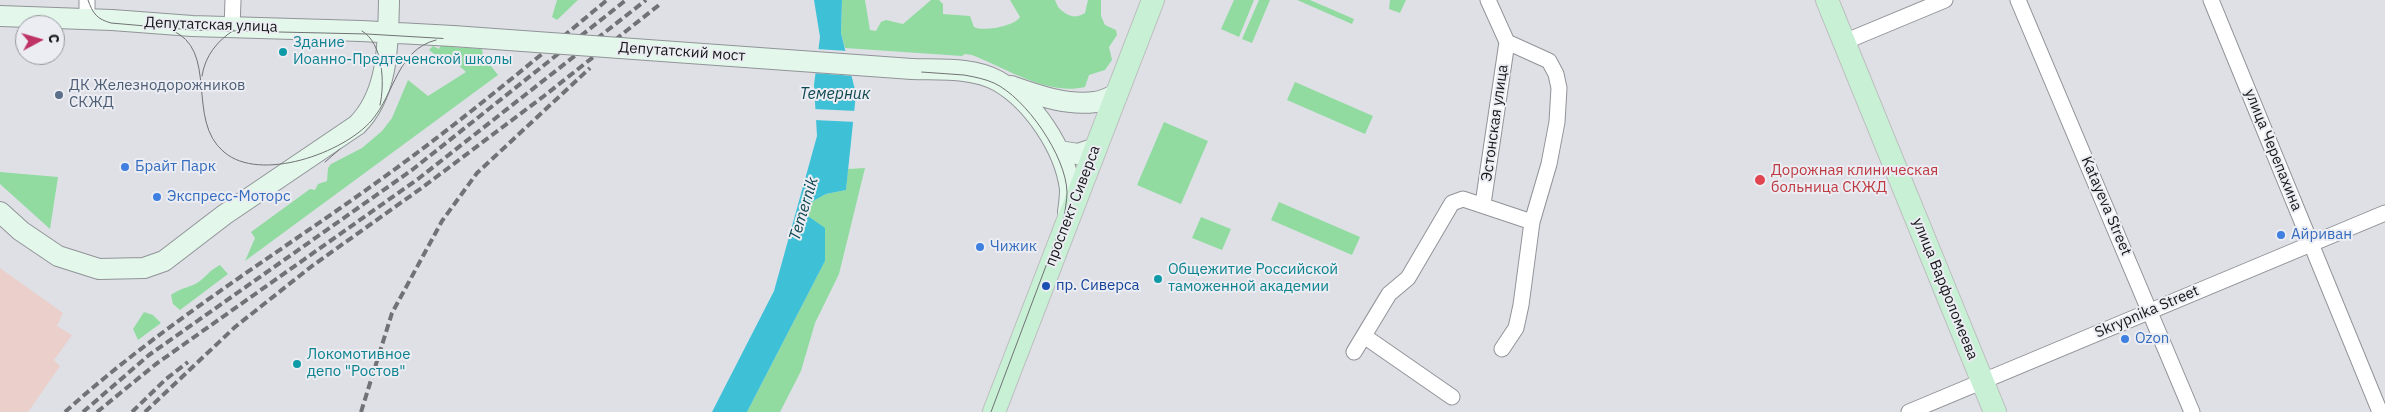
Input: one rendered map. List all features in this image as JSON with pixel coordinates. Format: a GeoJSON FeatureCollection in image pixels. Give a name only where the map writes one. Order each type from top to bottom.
{"type":"FeatureCollection","features":[{"type":"Feature","properties":{"kind":"main road","name":"проспект Сиверса"},"geometry":{"type":"LineString","coordinates":[[994,412],[1153,0]]}},
{"type":"Feature","properties":{"kind":"main road","name":"улица Варфоломеева"},"geometry":{"type":"LineString","coordinates":[[1828,0],[1996,412]]}},
{"type":"Feature","properties":{"kind":"street"},"geometry":{"type":"LineString","coordinates":[[232,28],[233,0]]}},
{"type":"Feature","properties":{"kind":"street"},"geometry":{"type":"LineString","coordinates":[[0,212],[20,231],[58,256],[99,269],[144,268],[164,262],[224,215],[357,125],[368,114],[374,105],[382,80],[388,32],[389,0]]}},
{"type":"Feature","properties":{"kind":"street"},"geometry":{"type":"LineString","coordinates":[[1488,0],[1507,42],[1532,56],[1549,61],[1556,74],[1559,88],[1558,122],[1549,164],[1532,222],[1529,258],[1516,328],[1502,349]]}},
{"type":"Feature","properties":{"kind":"street"},"geometry":{"type":"LineString","coordinates":[[1844,42],[1945,0]]}},
{"type":"Feature","properties":{"kind":"street","name":"Katayeva Street"},"geometry":{"type":"LineString","coordinates":[[2018,0],[2192,412]]}},
{"type":"Feature","properties":{"kind":"street","name":"улица Черепахина"},"geometry":{"type":"LineString","coordinates":[[2211,0],[2380,412]]}},
{"type":"Feature","properties":{"kind":"street","name":"Депутатская улица"},"geometry":{"type":"LineString","coordinates":[[0,16],[87,10],[232,28],[388,32],[452,36]]}},
{"type":"Feature","properties":{"kind":"street","name":"Депутатский мост"},"geometry":{"type":"LineString","coordinates":[[452,36],[965,72],[998,81]]}},
{"type":"Feature","properties":{"kind":"street","name":"Эстонская улица"},"geometry":{"type":"LineString","coordinates":[[1483,204],[1507,42]]}},
{"type":"Feature","properties":{"kind":"street"},"geometry":{"type":"LineString","coordinates":[[998,81],[1029,92],[1077,102],[1098,102],[1117,94]]}},
{"type":"Feature","properties":{"kind":"street"},"geometry":{"type":"LineString","coordinates":[[998,81],[1032,109],[1058,151],[1070,190],[1067,219]]}},
{"type":"Feature","properties":{"kind":"street"},"geometry":{"type":"LineString","coordinates":[[1058,151],[1078,154],[1096,148]]}},
{"type":"Feature","properties":{"kind":"street","name":"Эстонская улица"},"geometry":{"type":"LineString","coordinates":[[1354,352],[1389,294],[1408,278],[1452,202],[1463,198],[1532,222]]}},
{"type":"Feature","properties":{"kind":"street","name":"Skrypnika Street"},"geometry":{"type":"LineString","coordinates":[[1909,412],[2385,213]]}},
{"type":"Feature","properties":{"kind":"street"},"geometry":{"type":"LineString","coordinates":[[1364,336],[1452,397]]}},
{"type":"Feature","properties":{"kind":"shaded area"},"geometry":{"type":"Polygon","coordinates":[[[0,268],[63,313],[57,326],[72,335],[54,360],[60,366],[28,412],[0,412],[0,268]]]}},
{"type":"Feature","properties":{"kind":"green space"},"geometry":{"type":"Polygon","coordinates":[[[557,0],[578,0],[557,20],[552,17],[557,0]]]}},
{"type":"Feature","properties":{"kind":"green space"},"geometry":{"type":"Polygon","coordinates":[[[842,0],[865,0],[870,30],[876,31],[881,22],[886,20],[903,24],[931,0],[939,0],[943,4],[943,14],[970,16],[974,27],[984,29],[1012,23],[1020,17],[1010,0],[1055,0],[1061,10],[1067,14],[1077,16],[1085,13],[1088,0],[1101,0],[1101,16],[1105,25],[1116,30],[1117,35],[1109,47],[1112,60],[1105,70],[1089,75],[1085,87],[1071,89],[1056,88],[1027,79],[972,55],[965,54],[962,56],[845,48],[841,33],[842,0]]]}},
{"type":"Feature","properties":{"kind":"green space"},"geometry":{"type":"Polygon","coordinates":[[[1234,0],[1254,0],[1239,37],[1221,29],[1234,0]]]}},
{"type":"Feature","properties":{"kind":"green space"},"geometry":{"type":"Polygon","coordinates":[[[1259,0],[1270,0],[1252,43],[1242,39],[1259,0]]]}},
{"type":"Feature","properties":{"kind":"green space"},"geometry":{"type":"Polygon","coordinates":[[[1297,0],[1310,0],[1354,19],[1352,24],[1297,0]]]}},
{"type":"Feature","properties":{"kind":"green space"},"geometry":{"type":"Polygon","coordinates":[[[1390,0],[1406,0],[1400,13],[1389,9],[1390,0]]]}},
{"type":"Feature","properties":{"kind":"green space"},"geometry":{"type":"Polygon","coordinates":[[[443,41],[451,44],[452,47],[482,49],[483,56],[498,75],[245,261],[255,238],[251,232],[310,189],[315,190],[318,184],[327,181],[328,168],[331,164],[362,148],[382,131],[392,118],[408,80],[428,96],[466,72],[450,58],[446,63],[429,50],[433,46],[439,49],[443,41]]]}},
{"type":"Feature","properties":{"kind":"green space"},"geometry":{"type":"Polygon","coordinates":[[[1295,82],[1373,116],[1365,134],[1287,100],[1295,82]]]}},
{"type":"Feature","properties":{"kind":"green space"},"geometry":{"type":"Polygon","coordinates":[[[1164,122],[1208,141],[1181,204],[1137,185],[1164,122]]]}},
{"type":"Feature","properties":{"kind":"green space"},"geometry":{"type":"Polygon","coordinates":[[[865,168],[839,274],[815,323],[801,371],[780,412],[747,412],[825,261],[805,214],[808,204],[826,194],[846,190],[848,169],[865,168]]]}},
{"type":"Feature","properties":{"kind":"green space"},"geometry":{"type":"Polygon","coordinates":[[[0,172],[58,177],[50,229],[0,184],[0,172]]]}},
{"type":"Feature","properties":{"kind":"green space"},"geometry":{"type":"Polygon","coordinates":[[[1279,202],[1360,237],[1352,255],[1271,220],[1279,202]]]}},
{"type":"Feature","properties":{"kind":"green space"},"geometry":{"type":"Polygon","coordinates":[[[1201,217],[1231,229],[1222,250],[1192,238],[1201,217]]]}},
{"type":"Feature","properties":{"kind":"green space"},"geometry":{"type":"Polygon","coordinates":[[[220,265],[228,274],[180,310],[173,304],[171,295],[197,283],[220,265]]]}},
{"type":"Feature","properties":{"kind":"green space"},"geometry":{"type":"Polygon","coordinates":[[[144,312],[153,315],[161,323],[138,340],[133,329],[144,312]]]}},
{"type":"Feature","properties":{"kind":"water","name":"Темерник"},"geometry":{"type":"Polygon","coordinates":[[[814,0],[842,0],[841,33],[856,94],[846,190],[826,194],[808,204],[805,214],[825,228],[825,261],[747,412],[712,412],[774,291],[817,136],[814,85],[820,37],[814,0]]]}},
{"type":"Feature","properties":{"kind":"pier"},"geometry":{"type":"Polygon","coordinates":[[[816,49],[848,51],[854,76],[813,73],[816,49]]]}},
{"type":"Feature","properties":{"kind":"pier"},"geometry":{"type":"Polygon","coordinates":[[[813,109],[857,111],[856,122],[814,120],[813,109]]]}},
{"type":"Feature","properties":{"kind":"tram line"},"geometry":{"type":"LineString","coordinates":[[88,0],[96,15],[102,20],[111,23],[192,30],[367,34],[452,39],[964,75],[994,83],[1019,101],[1042,130],[1060,162],[1067,192],[1064,218],[991,412]]}},
{"type":"Feature","properties":{"kind":"tram line"},"geometry":{"type":"LineString","coordinates":[[171,30],[186,39],[194,53],[199,69],[206,122],[213,138],[224,152],[240,161],[258,165],[301,160],[322,153],[359,132],[372,120],[380,109],[398,74],[413,53],[423,45],[436,40]]}},
{"type":"Feature","properties":{"kind":"tram line"},"geometry":{"type":"LineString","coordinates":[[202,76],[206,62],[213,50],[222,39],[234,30]]}},
{"type":"Feature","properties":{"kind":"tram line"},"geometry":{"type":"LineString","coordinates":[[362,31],[374,45],[381,64],[382,96],[380,105]]}},
{"type":"Feature","properties":{"kind":"tram line"},"geometry":{"type":"LineString","coordinates":[[325,162],[340,149]]}},
{"type":"Feature","properties":{"kind":"railway"},"geometry":{"type":"LineString","coordinates":[[65,412],[105,377],[189,313],[432,142],[607,0]]}},
{"type":"Feature","properties":{"kind":"railway"},"geometry":{"type":"LineString","coordinates":[[83,412],[149,355],[412,170],[626,0]]}},
{"type":"Feature","properties":{"kind":"railway"},"geometry":{"type":"LineString","coordinates":[[97,412],[156,364],[418,179],[646,0]]}},
{"type":"Feature","properties":{"kind":"railway"},"geometry":{"type":"LineString","coordinates":[[145,412],[235,327],[312,266],[423,187],[544,96],[659,5]]}},
{"type":"Feature","properties":{"kind":"railway"},"geometry":{"type":"LineString","coordinates":[[361,412],[392,313],[442,221],[477,173],[590,68]]}},
{"type":"Feature","properties":{"kind":"railway"},"geometry":{"type":"LineString","coordinates":[[132,412],[166,379],[188,362]]}},
{"type":"Feature","properties":{"kind":"place","name":"Здание Иоанно-Предтеченской школы"},"geometry":{"type":"Point","coordinates":[283,52]}},
{"type":"Feature","properties":{"kind":"place","name":"ДК Железнодорожников СКЖД"},"geometry":{"type":"Point","coordinates":[59,95]}},
{"type":"Feature","properties":{"kind":"place","name":"Брайт Парк"},"geometry":{"type":"Point","coordinates":[125,167]}},
{"type":"Feature","properties":{"kind":"place","name":"Дорожная клиническая больница СКЖД"},"geometry":{"type":"Point","coordinates":[1760,180]}},
{"type":"Feature","properties":{"kind":"place","name":"Экспресс-Моторс"},"geometry":{"type":"Point","coordinates":[157,197]}},
{"type":"Feature","properties":{"kind":"place","name":"Айриван"},"geometry":{"type":"Point","coordinates":[2281,235]}},
{"type":"Feature","properties":{"kind":"place","name":"Чижик"},"geometry":{"type":"Point","coordinates":[980,247]}},
{"type":"Feature","properties":{"kind":"place","name":"Общежитие Российской таможенной академии"},"geometry":{"type":"Point","coordinates":[1158,279]}},
{"type":"Feature","properties":{"kind":"place","name":"пр. Сиверса"},"geometry":{"type":"Point","coordinates":[1046,286]}},
{"type":"Feature","properties":{"kind":"place","name":"Ozon"},"geometry":{"type":"Point","coordinates":[2125,339]}},
{"type":"Feature","properties":{"kind":"place","name":"Локомотивное депо \"Ростов\""},"geometry":{"type":"Point","coordinates":[297,364]}},
{"type":"Feature","properties":{"kind":"water label","name":"Temernik"},"geometry":{"type":"Point","coordinates":[804,209]}}]}
